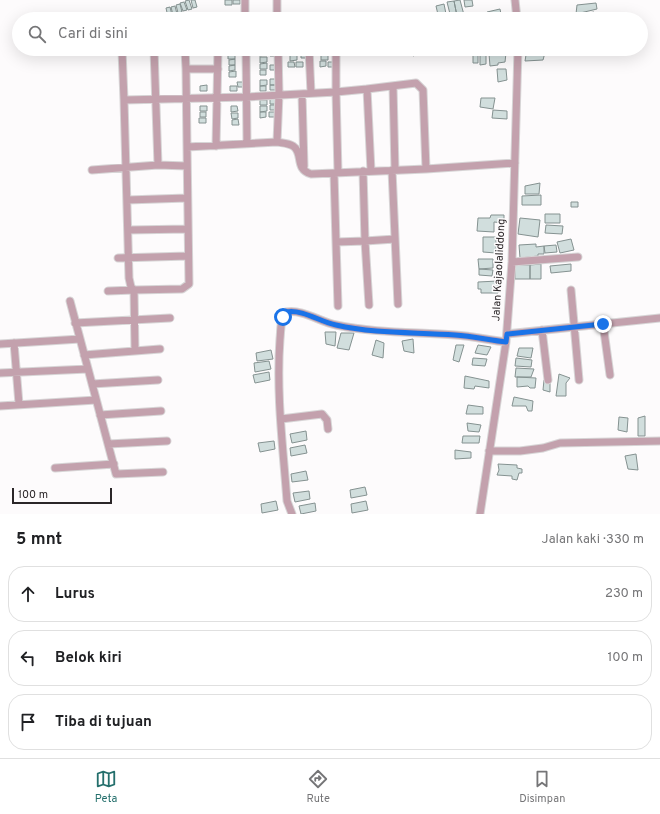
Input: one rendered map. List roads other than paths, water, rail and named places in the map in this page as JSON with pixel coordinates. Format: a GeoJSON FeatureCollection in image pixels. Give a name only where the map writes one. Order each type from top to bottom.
{"type":"FeatureCollection","features":[{"type":"Feature","properties":{"kind":"street"},"geometry":{"type":"LineString","coordinates":[[245,0],[245,12]]}},
{"type":"Feature","properties":{"kind":"street"},"geometry":{"type":"LineString","coordinates":[[277,0],[277,12]]}},
{"type":"Feature","properties":{"kind":"street"},"geometry":{"type":"LineString","coordinates":[[515,0],[516,12]]}},
{"type":"Feature","properties":{"kind":"street"},"geometry":{"type":"LineString","coordinates":[[122,56],[128,258],[129,278],[131,287],[134,290],[135,352]]}},
{"type":"Feature","properties":{"kind":"street"},"geometry":{"type":"LineString","coordinates":[[154,56],[158,165]]}},
{"type":"Feature","properties":{"kind":"street"},"geometry":{"type":"LineString","coordinates":[[108,292],[182,289],[189,284],[185,56]]}},
{"type":"Feature","properties":{"kind":"street"},"geometry":{"type":"LineString","coordinates":[[216,146],[218,56]]}},
{"type":"Feature","properties":{"kind":"street"},"geometry":{"type":"LineString","coordinates":[[246,56],[247,143]]}},
{"type":"Feature","properties":{"kind":"street"},"geometry":{"type":"LineString","coordinates":[[277,142],[279,94],[278,56]]}},
{"type":"Feature","properties":{"kind":"street"},"geometry":{"type":"LineString","coordinates":[[309,56],[311,93]]}},
{"type":"Feature","properties":{"kind":"street"},"geometry":{"type":"LineString","coordinates":[[336,56],[336,242],[338,306]]}},
{"type":"Feature","properties":{"kind":"street","name":"Jalan Kajaolaliddong"},"geometry":{"type":"LineString","coordinates":[[480,514],[507,334],[512,262],[518,56]]}},
{"type":"Feature","properties":{"kind":"street"},"geometry":{"type":"LineString","coordinates":[[186,69],[218,69]]}},
{"type":"Feature","properties":{"kind":"street"},"geometry":{"type":"LineString","coordinates":[[124,100],[302,94],[336,92],[416,83],[423,90],[426,169]]}},
{"type":"Feature","properties":{"kind":"street"},"geometry":{"type":"LineString","coordinates":[[393,86],[393,170],[398,304]]}},
{"type":"Feature","properties":{"kind":"street"},"geometry":{"type":"LineString","coordinates":[[367,89],[371,171]]}},
{"type":"Feature","properties":{"kind":"street"},"geometry":{"type":"LineString","coordinates":[[302,94],[304,170]]}},
{"type":"Feature","properties":{"kind":"street"},"geometry":{"type":"LineString","coordinates":[[187,147],[277,142],[288,144],[295,147],[298,152],[301,165],[304,170],[311,174],[515,163]]}},
{"type":"Feature","properties":{"kind":"street"},"geometry":{"type":"LineString","coordinates":[[92,170],[158,165],[187,166]]}},
{"type":"Feature","properties":{"kind":"street"},"geometry":{"type":"LineString","coordinates":[[363,171],[369,305]]}},
{"type":"Feature","properties":{"kind":"street"},"geometry":{"type":"LineString","coordinates":[[127,200],[187,198]]}},
{"type":"Feature","properties":{"kind":"street"},"geometry":{"type":"LineString","coordinates":[[128,230],[188,229]]}},
{"type":"Feature","properties":{"kind":"street"},"geometry":{"type":"LineString","coordinates":[[336,242],[395,239]]}},
{"type":"Feature","properties":{"kind":"street"},"geometry":{"type":"LineString","coordinates":[[118,258],[188,256]]}},
{"type":"Feature","properties":{"kind":"street"},"geometry":{"type":"LineString","coordinates":[[512,262],[578,257]]}},
{"type":"Feature","properties":{"kind":"street"},"geometry":{"type":"LineString","coordinates":[[571,290],[579,380]]}},
{"type":"Feature","properties":{"kind":"street"},"geometry":{"type":"LineString","coordinates":[[70,301],[116,474],[163,472]]}},
{"type":"Feature","properties":{"kind":"street"},"geometry":{"type":"LineString","coordinates":[[292,514],[287,501],[278,364],[282,321],[286,312],[304,314],[328,323],[345,327],[393,333],[456,335],[506,342]]}},
{"type":"Feature","properties":{"kind":"street"},"geometry":{"type":"LineString","coordinates":[[75,323],[170,318]]}},
{"type":"Feature","properties":{"kind":"street"},"geometry":{"type":"LineString","coordinates":[[507,334],[660,318]]}},
{"type":"Feature","properties":{"kind":"street"},"geometry":{"type":"LineString","coordinates":[[603,324],[610,375]]}},
{"type":"Feature","properties":{"kind":"street"},"geometry":{"type":"LineString","coordinates":[[542,330],[548,380]]}},
{"type":"Feature","properties":{"kind":"street"},"geometry":{"type":"LineString","coordinates":[[0,344],[80,339]]}},
{"type":"Feature","properties":{"kind":"street"},"geometry":{"type":"LineString","coordinates":[[14,343],[19,404]]}},
{"type":"Feature","properties":{"kind":"street"},"geometry":{"type":"LineString","coordinates":[[84,355],[160,350]]}},
{"type":"Feature","properties":{"kind":"street"},"geometry":{"type":"LineString","coordinates":[[0,373],[88,369]]}},
{"type":"Feature","properties":{"kind":"street"},"geometry":{"type":"LineString","coordinates":[[92,384],[158,380]]}},
{"type":"Feature","properties":{"kind":"street"},"geometry":{"type":"LineString","coordinates":[[0,406],[96,400]]}},
{"type":"Feature","properties":{"kind":"street"},"geometry":{"type":"LineString","coordinates":[[100,415],[161,411]]}},
{"type":"Feature","properties":{"kind":"street"},"geometry":{"type":"LineString","coordinates":[[281,419],[322,414],[327,420],[328,429]]}},
{"type":"Feature","properties":{"kind":"street"},"geometry":{"type":"LineString","coordinates":[[108,444],[167,440]]}},
{"type":"Feature","properties":{"kind":"street"},"geometry":{"type":"LineString","coordinates":[[489,452],[528,450],[560,443],[660,441]]}},
{"type":"Feature","properties":{"kind":"street"},"geometry":{"type":"LineString","coordinates":[[55,468],[114,464]]}}]}
